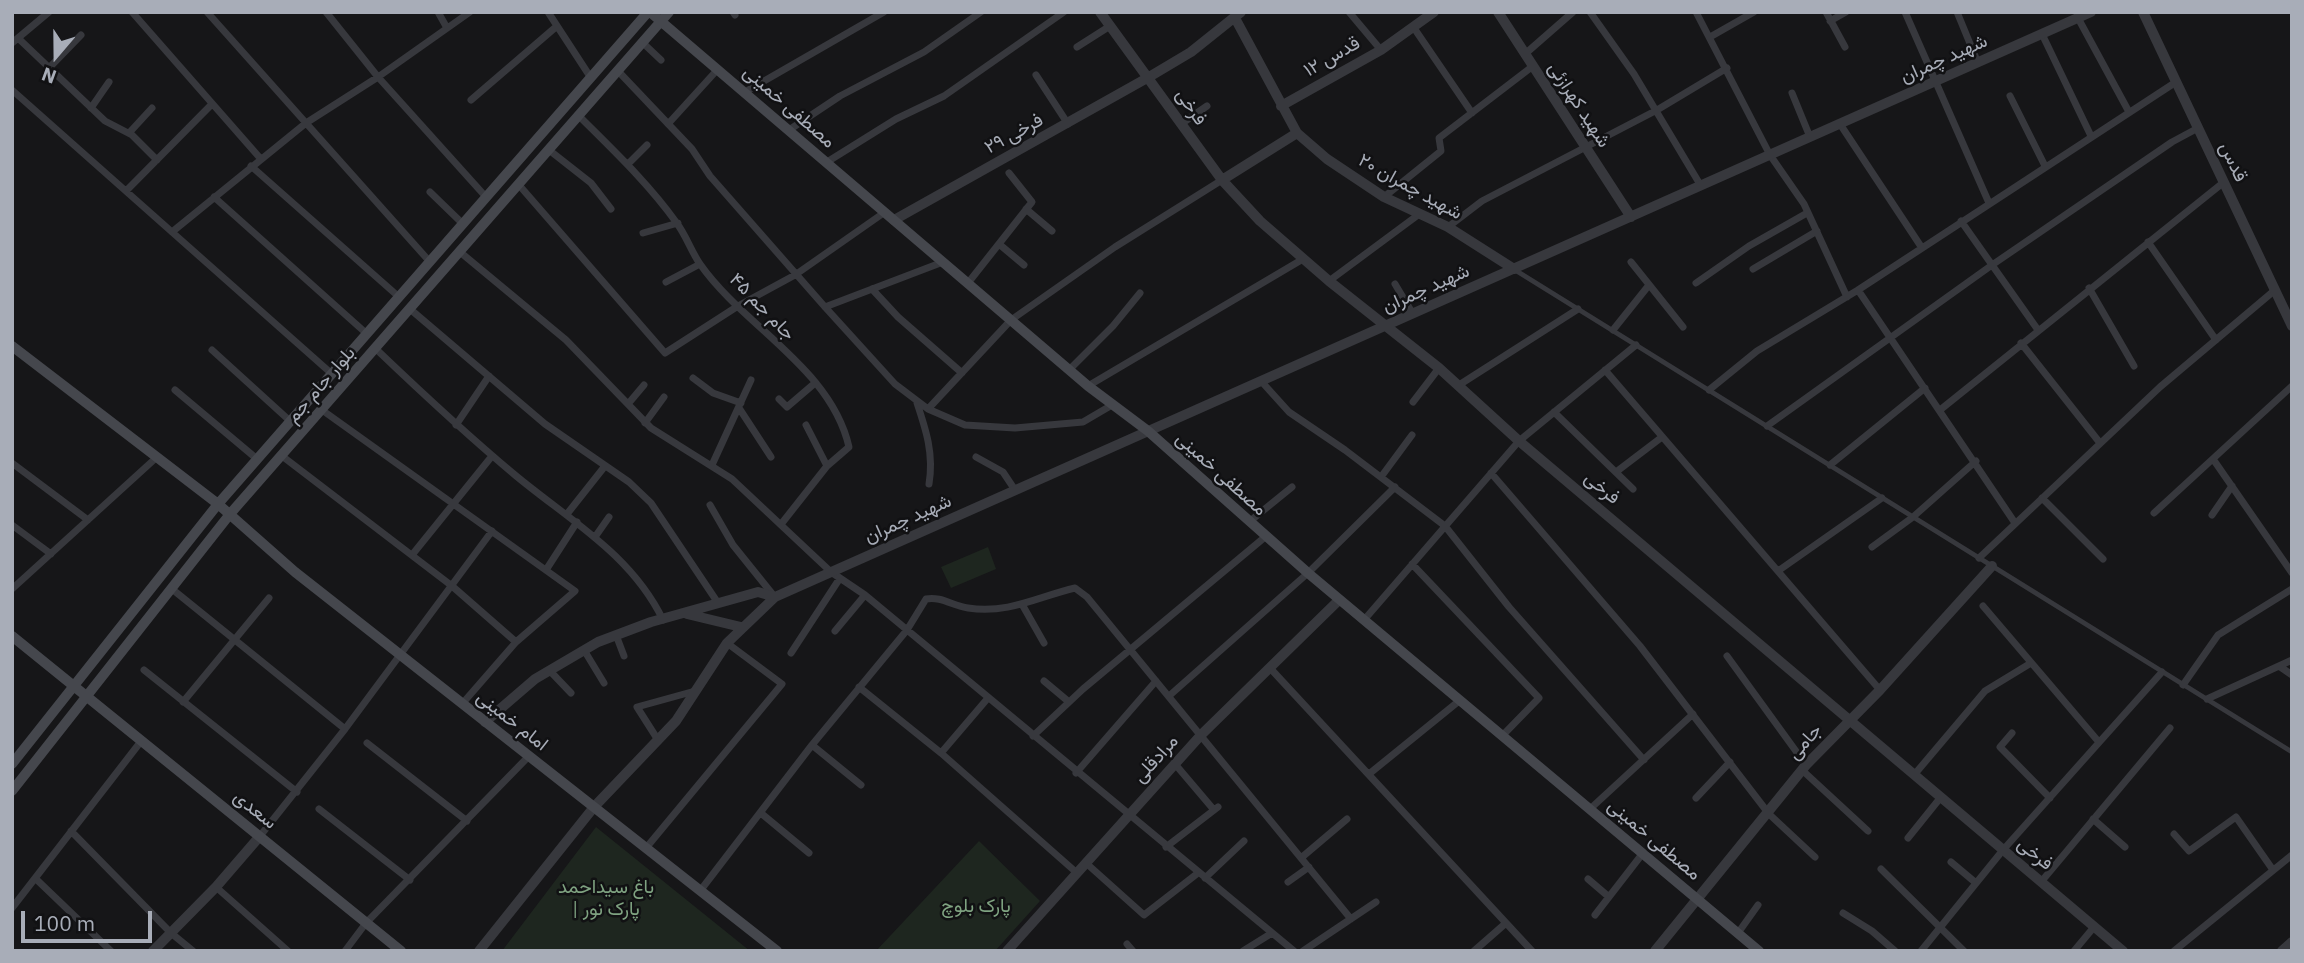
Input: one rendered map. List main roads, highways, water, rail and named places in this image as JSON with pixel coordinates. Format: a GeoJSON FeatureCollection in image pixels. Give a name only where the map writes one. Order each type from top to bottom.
{"type":"FeatureCollection","features":[{"type":"Feature","properties":{"kind":"main road","name":"مصطفی خمینی"},"geometry":{"type":"LineString","coordinates":[[649,12],[666,17],[718,69],[968,284],[1088,386],[1148,431],[1248,523],[1759,951]]}},
{"type":"Feature","properties":{"kind":"main road","name":"بلوار جام جم"},"geometry":{"type":"LineString","coordinates":[[12,764],[218,504],[649,12]]}},
{"type":"Feature","properties":{"kind":"main road","name":"بلوار جام جم"},"geometry":{"type":"LineString","coordinates":[[12,791],[230,514],[666,17]]}},
{"type":"Feature","properties":{"kind":"main road"},"geometry":{"type":"LineString","coordinates":[[12,346],[218,504]]}},
{"type":"Feature","properties":{"kind":"main road","name":"امام خمینی"},"geometry":{"type":"LineString","coordinates":[[218,504],[295,572],[777,951]]}},
{"type":"Feature","properties":{"kind":"main road"},"geometry":{"type":"LineString","coordinates":[[12,636],[75,684]]}},
{"type":"Feature","properties":{"kind":"main road","name":"سعدی"},"geometry":{"type":"LineString","coordinates":[[75,684],[401,951]]}},
{"type":"Feature","properties":{"kind":"park label","name":"باغ سیداحمد | پارک نور"},"geometry":{"type":"Point","coordinates":[606,899]}},
{"type":"Feature","properties":{"kind":"park label","name":"پارک بلوچ"},"geometry":{"type":"Point","coordinates":[976,907]}}]}
